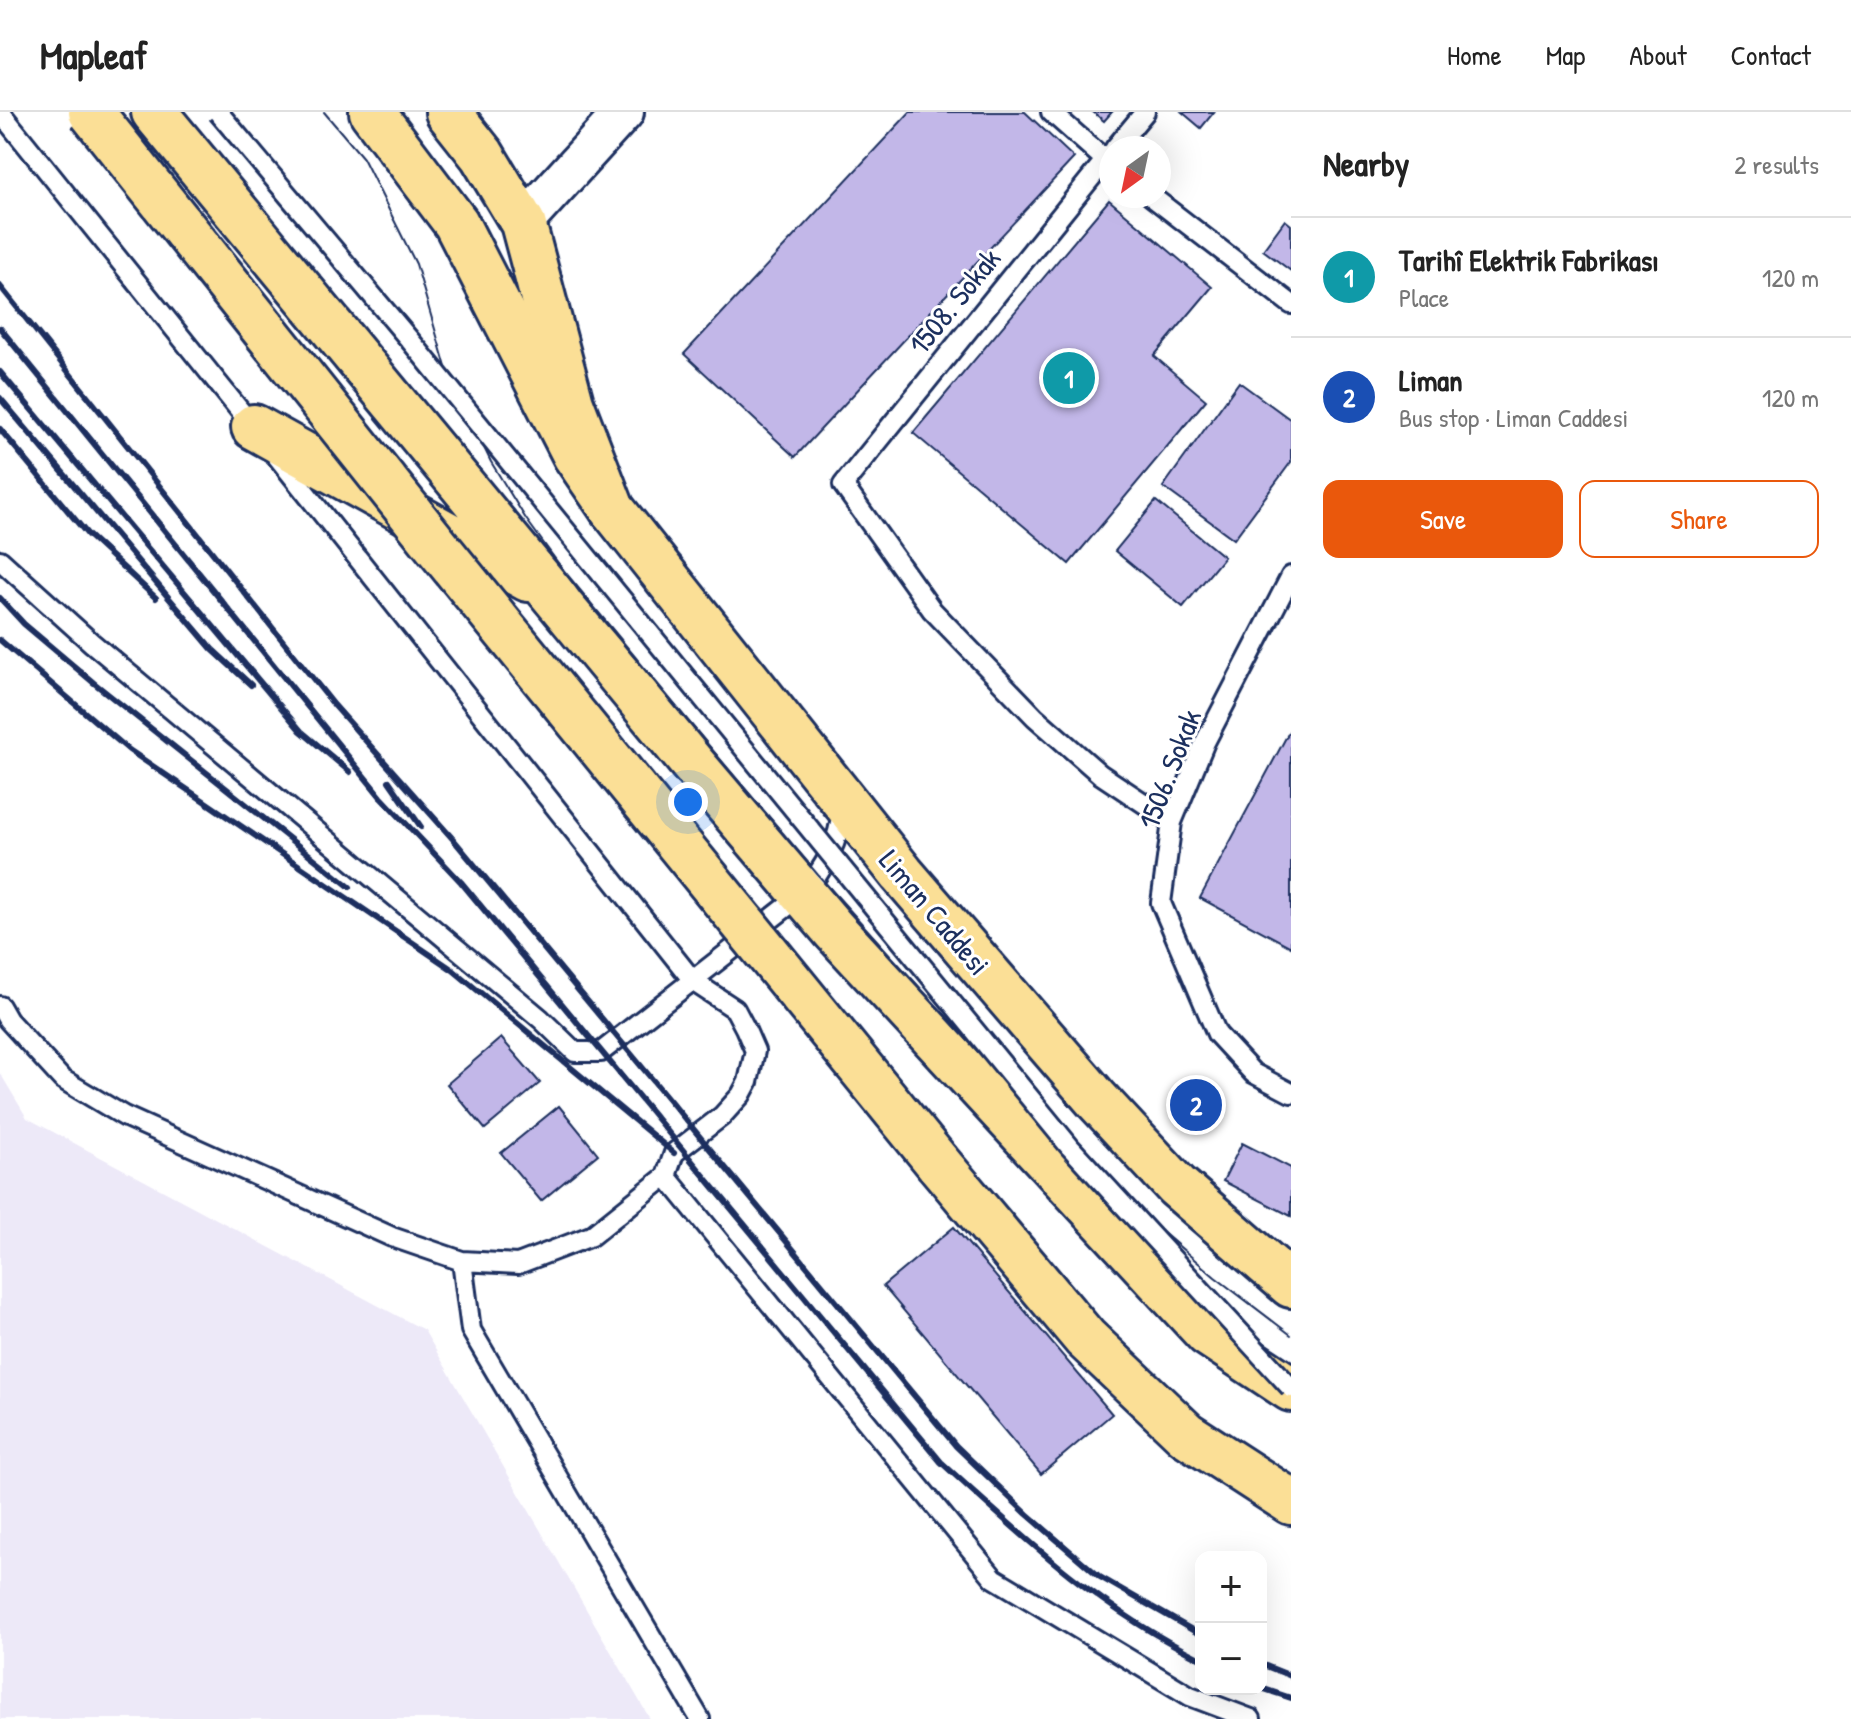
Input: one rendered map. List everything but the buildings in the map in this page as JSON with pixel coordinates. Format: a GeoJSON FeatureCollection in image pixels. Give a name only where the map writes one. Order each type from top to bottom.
{"type":"FeatureCollection","features":[{"type":"Feature","properties":{"kind":"main road"},"geometry":{"type":"LineString","coordinates":[[91,112],[439,549],[938,1163],[1096,1348],[1186,1434],[1291,1502]]}},
{"type":"Feature","properties":{"kind":"main road"},"geometry":{"type":"LineString","coordinates":[[154,112],[803,894],[1208,1334],[1291,1388]]}},
{"type":"Feature","properties":{"kind":"main road"},"geometry":{"type":"LineString","coordinates":[[372,112],[456,223],[575,455],[612,509]]}},
{"type":"Feature","properties":{"kind":"main road"},"geometry":{"type":"LineString","coordinates":[[448,112],[482,155],[523,223],[571,403],[612,509]]}},
{"type":"Feature","properties":{"kind":"main road"},"geometry":{"type":"LineString","coordinates":[[254,427],[551,592]]}},
{"type":"Feature","properties":{"kind":"main road","name":"Liman Caddesi"},"geometry":{"type":"LineString","coordinates":[[612,509],[902,874],[1097,1100],[1177,1186],[1247,1250],[1291,1285]]}},
{"type":"Feature","properties":{"kind":"street"},"geometry":{"type":"LineString","coordinates":[[523,223],[624,112]]}},
{"type":"Feature","properties":{"kind":"lane"},"geometry":{"type":"LineString","coordinates":[[0,112],[694,982],[735,1009],[755,1051],[748,1082],[741,1095],[722,1116],[674,1153],[666,1176],[591,1236],[518,1264],[462,1261],[392,1237],[124,1116],[62,1079],[8,1020],[0,1006]]}},
{"type":"Feature","properties":{"kind":"lane"},"geometry":{"type":"LineString","coordinates":[[218,112],[409,339],[1070,1147],[1291,1388]]}},
{"type":"Feature","properties":{"kind":"lane"},"geometry":{"type":"LineString","coordinates":[[1051,112],[1099,148]]}},
{"type":"Feature","properties":{"kind":"lane","name":"1508. Sokak"},"geometry":{"type":"LineString","coordinates":[[1127,136],[1145,112]]}},
{"type":"Feature","properties":{"kind":"lane","name":"1508. Sokak"},"geometry":{"type":"LineString","coordinates":[[1099,172],[843,485],[932,610],[1035,717],[1100,774],[1172,822]]}},
{"type":"Feature","properties":{"kind":"lane"},"geometry":{"type":"LineString","coordinates":[[1167,208],[1291,304]]}},
{"type":"Feature","properties":{"kind":"lane"},"geometry":{"type":"LineString","coordinates":[[0,560],[92,643],[541,1019],[575,1052],[601,1052],[803,894],[826,865],[841,825],[843,799]]}},
{"type":"Feature","properties":{"kind":"lane","name":"1506. Sokak"},"geometry":{"type":"LineString","coordinates":[[1291,576],[1205,742],[1172,822],[1161,903],[1217,1034],[1253,1073],[1291,1093]]}},
{"type":"Feature","properties":{"kind":"lane"},"geometry":{"type":"LineString","coordinates":[[666,1176],[994,1578],[1190,1696],[1251,1719]]}},
{"type":"Feature","properties":{"kind":"lane"},"geometry":{"type":"LineString","coordinates":[[462,1261],[471,1330],[700,1719]]}},
{"type":"Feature","properties":{"kind":"shaded area"},"geometry":{"type":"Polygon","coordinates":[[[0,1073],[27,1118],[424,1330],[650,1719],[0,1719],[0,1073]]]}},
{"type":"Feature","properties":{"kind":"tram line"},"geometry":{"type":"LineString","coordinates":[[324,112],[363,158],[416,264],[448,374],[491,462],[526,519],[580,593],[818,875],[1025,1104],[1119,1195],[1215,1277],[1291,1335]]}},
{"type":"Feature","properties":{"kind":"railway"},"geometry":{"type":"LineString","coordinates":[[0,286],[334,705],[453,839],[956,1446],[1027,1514],[1100,1577],[1195,1632]]}},
{"type":"Feature","properties":{"kind":"railway"},"geometry":{"type":"LineString","coordinates":[[0,328],[381,797],[461,882],[941,1462],[1033,1545],[1096,1595],[1195,1656]]}},
{"type":"Feature","properties":{"kind":"railway"},"geometry":{"type":"LineString","coordinates":[[0,372],[301,731],[350,772]]}},
{"type":"Feature","properties":{"kind":"railway"},"geometry":{"type":"LineString","coordinates":[[0,398],[212,649],[251,685]]}},
{"type":"Feature","properties":{"kind":"railway"},"geometry":{"type":"LineString","coordinates":[[0,429],[88,535],[156,598]]}},
{"type":"Feature","properties":{"kind":"railway"},"geometry":{"type":"LineString","coordinates":[[0,598],[24,624],[94,683],[350,887]]}},
{"type":"Feature","properties":{"kind":"railway"},"geometry":{"type":"LineString","coordinates":[[0,640],[129,750],[453,970],[674,1153]]}},
{"type":"Feature","properties":{"kind":"railway"},"geometry":{"type":"LineString","coordinates":[[389,781],[421,827]]}},
{"type":"Feature","properties":{"kind":"railway"},"geometry":{"type":"LineString","coordinates":[[1267,1666],[1291,1676]]}},
{"type":"Feature","properties":{"kind":"railway"},"geometry":{"type":"LineString","coordinates":[[1267,1690],[1291,1698]]}},
{"type":"Feature","properties":{"kind":"place","name":"Tarihî Elektrik Fabrikası"},"geometry":{"type":"Point","coordinates":[1069,378]}},
{"type":"Feature","properties":{"kind":"place","name":"Liman"},"geometry":{"type":"Point","coordinates":[1196,1105]}}]}
